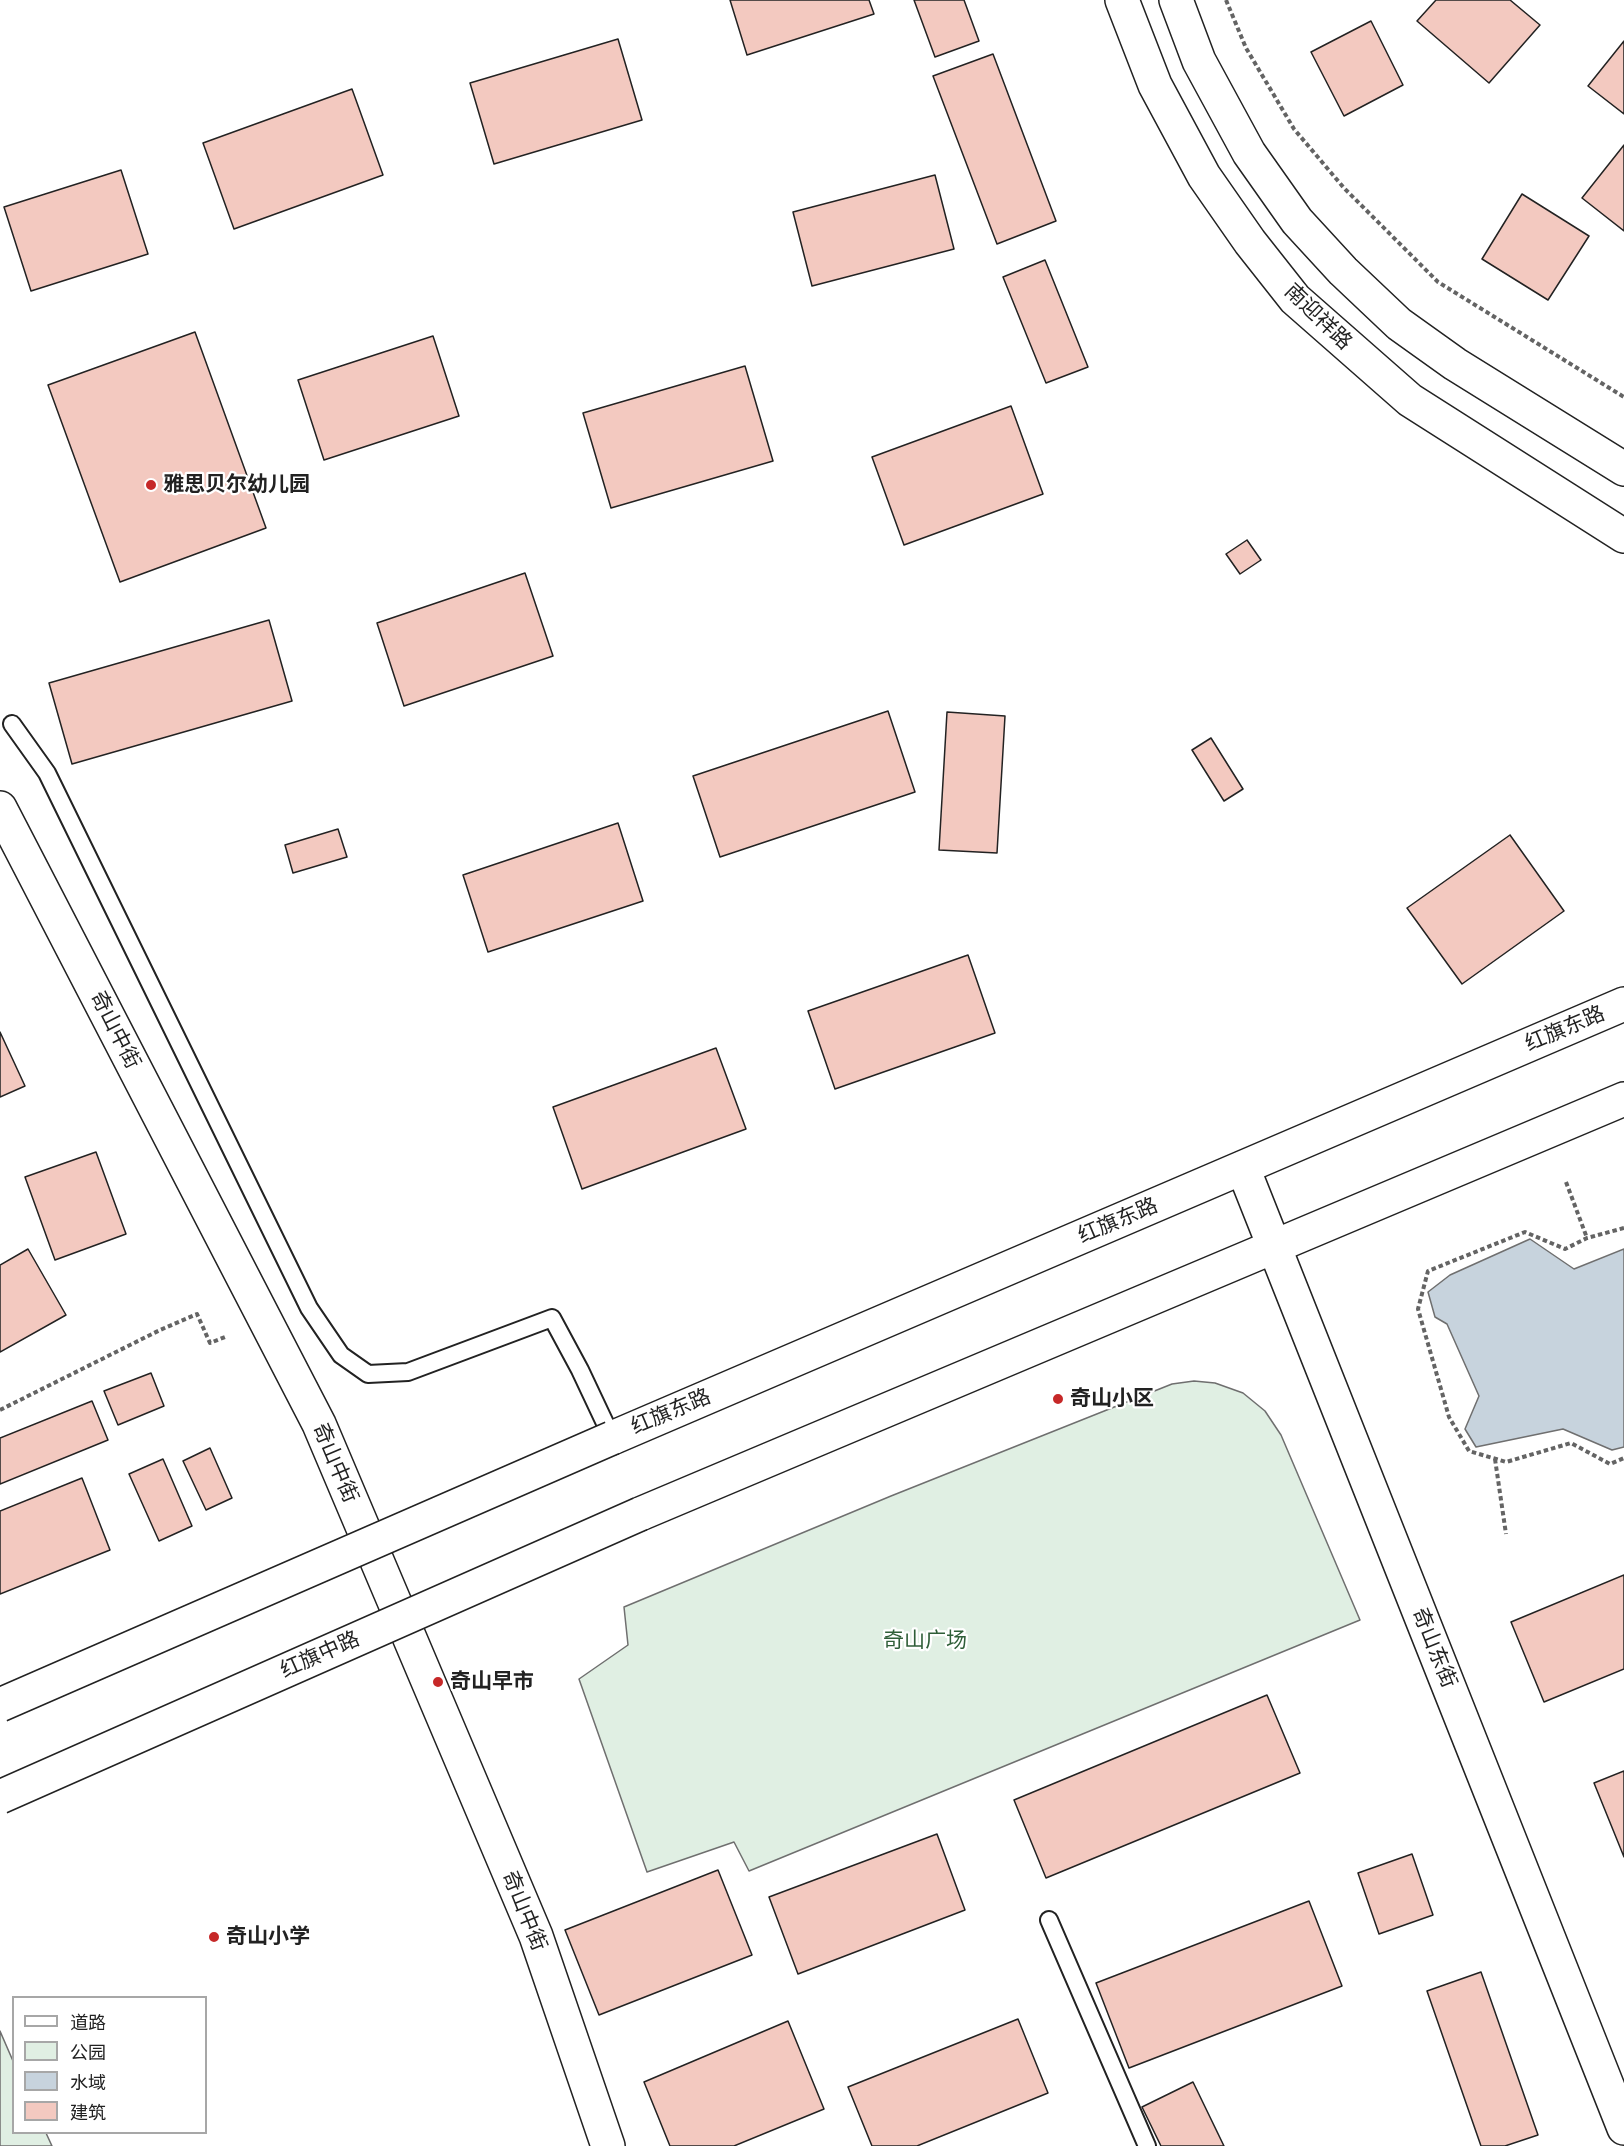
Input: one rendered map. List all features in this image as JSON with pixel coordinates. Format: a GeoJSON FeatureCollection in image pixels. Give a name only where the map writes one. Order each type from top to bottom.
{"type":"FeatureCollection","features":[{"type":"Feature","properties":{"kind":"main road","name":"南迎祥路"},"geometry":{"type":"LineString","coordinates":[[1122,0],[1155,85],[1204,176],[1250,242],[1295,299],[1410,400],[1624,536]]}},
{"type":"Feature","properties":{"kind":"main road"},"geometry":{"type":"LineString","coordinates":[[1176,0],[1199,62],[1249,153],[1297,221],[1343,271],[1399,324],[1455,364],[1624,469]]}},
{"type":"Feature","properties":{"kind":"main road","name":"奇山中街"},"geometry":{"type":"LineString","coordinates":[[0,808],[319,1424],[536,1936],[608,2146]]}},
{"type":"Feature","properties":{"kind":"main road","name":"红旗东路"},"geometry":{"type":"LineString","coordinates":[[612,1438],[1624,1004]]}},
{"type":"Feature","properties":{"kind":"main road"},"geometry":{"type":"LineString","coordinates":[[1275,1247],[1624,1099]]}},
{"type":"Feature","properties":{"kind":"main road","name":"奇山东街"},"geometry":{"type":"LineString","coordinates":[[1243,1168],[1624,2128]]}},
{"type":"Feature","properties":{"kind":"main road","name":"红旗中路"},"geometry":{"type":"LineString","coordinates":[[0,1797],[640,1514],[1275,1247]]}},
{"type":"Feature","properties":{"kind":"main road"},"geometry":{"type":"LineString","coordinates":[[0,1705],[612,1438]]}},
{"type":"Feature","properties":{"kind":"lane"},"geometry":{"type":"LineString","coordinates":[[12,724],[47,773],[309,1308],[341,1355],[368,1374],[408,1372],[552,1318],[612,1438]]}},
{"type":"Feature","properties":{"kind":"lane"},"geometry":{"type":"LineString","coordinates":[[1048,1920],[1147,2146]]}},
{"type":"Feature","properties":{"kind":"path"},"geometry":{"type":"LineString","coordinates":[[1226,0],[1246,48],[1294,129],[1344,188],[1438,282],[1624,398]]}},
{"type":"Feature","properties":{"kind":"path"},"geometry":{"type":"LineString","coordinates":[[1566,1182],[1587,1238]]}},
{"type":"Feature","properties":{"kind":"path"},"geometry":{"type":"LineString","coordinates":[[1624,1228],[1587,1238],[1565,1249],[1525,1232],[1428,1271],[1418,1309],[1449,1417],[1469,1451],[1506,1462],[1570,1443],[1610,1464],[1624,1458]]}},
{"type":"Feature","properties":{"kind":"path"},"geometry":{"type":"LineString","coordinates":[[0,1410],[160,1330],[197,1314],[210,1343],[225,1337]]}},
{"type":"Feature","properties":{"kind":"path"},"geometry":{"type":"LineString","coordinates":[[1495,1459],[1506,1534]]}},
{"type":"Feature","properties":{"kind":"green space","name":"奇山广场"},"geometry":{"type":"Polygon","coordinates":[[[1194,1381],[1215,1383],[1243,1393],[1265,1411],[1281,1435],[1360,1620],[749,1871],[734,1842],[647,1872],[579,1679],[628,1645],[624,1607],[891,1496],[1172,1384],[1194,1381]]]}},
{"type":"Feature","properties":{"kind":"green space"},"geometry":{"type":"Polygon","coordinates":[[[0,2031],[12,2059],[12,2134],[46,2134],[52,2146],[0,2146],[0,2031]]]}},
{"type":"Feature","properties":{"kind":"water"},"geometry":{"type":"Polygon","coordinates":[[[1530,1239],[1574,1269],[1624,1249],[1624,1447],[1612,1450],[1563,1429],[1476,1447],[1465,1429],[1479,1396],[1447,1324],[1435,1317],[1428,1292],[1450,1275],[1530,1239]]]}},
{"type":"Feature","properties":{"kind":"building"},"geometry":{"type":"Polygon","coordinates":[[[730,0],[869,0],[874,14],[747,55],[730,0]]]}},
{"type":"Feature","properties":{"kind":"building"},"geometry":{"type":"Polygon","coordinates":[[[914,0],[964,0],[979,41],[935,57],[914,0]]]}},
{"type":"Feature","properties":{"kind":"building"},"geometry":{"type":"Polygon","coordinates":[[[1436,0],[1510,0],[1540,25],[1489,83],[1417,21],[1436,0]]]}},
{"type":"Feature","properties":{"kind":"building"},"geometry":{"type":"Polygon","coordinates":[[[1371,21],[1403,85],[1344,116],[1311,52],[1371,21]]]}},
{"type":"Feature","properties":{"kind":"building"},"geometry":{"type":"Polygon","coordinates":[[[618,39],[642,120],[494,164],[470,83],[618,39]]]}},
{"type":"Feature","properties":{"kind":"building"},"geometry":{"type":"Polygon","coordinates":[[[1624,41],[1624,114],[1588,86],[1624,41]]]}},
{"type":"Feature","properties":{"kind":"building"},"geometry":{"type":"Polygon","coordinates":[[[993,54],[1056,221],[997,244],[933,76],[993,54]]]}},
{"type":"Feature","properties":{"kind":"building"},"geometry":{"type":"Polygon","coordinates":[[[352,89],[383,175],[234,229],[203,143],[352,89]]]}},
{"type":"Feature","properties":{"kind":"building"},"geometry":{"type":"Polygon","coordinates":[[[1624,145],[1624,231],[1582,198],[1624,145]]]}},
{"type":"Feature","properties":{"kind":"building"},"geometry":{"type":"Polygon","coordinates":[[[121,170],[148,254],[31,291],[4,207],[121,170]]]}},
{"type":"Feature","properties":{"kind":"building"},"geometry":{"type":"Polygon","coordinates":[[[935,175],[954,249],[812,286],[793,212],[935,175]]]}},
{"type":"Feature","properties":{"kind":"building"},"geometry":{"type":"Polygon","coordinates":[[[1522,194],[1589,236],[1548,300],[1482,259],[1522,194]]]}},
{"type":"Feature","properties":{"kind":"building"},"geometry":{"type":"Polygon","coordinates":[[[1045,260],[1088,367],[1046,383],[1003,277],[1045,260]]]}},
{"type":"Feature","properties":{"kind":"building"},"geometry":{"type":"Polygon","coordinates":[[[195,332],[266,528],[120,582],[48,385],[195,332]]]}},
{"type":"Feature","properties":{"kind":"building"},"geometry":{"type":"Polygon","coordinates":[[[433,336],[459,416],[324,460],[298,380],[433,336]]]}},
{"type":"Feature","properties":{"kind":"building"},"geometry":{"type":"Polygon","coordinates":[[[745,366],[773,461],[611,508],[583,413],[745,366]]]}},
{"type":"Feature","properties":{"kind":"building"},"geometry":{"type":"Polygon","coordinates":[[[1011,406],[1043,494],[904,545],[872,457],[1011,406]]]}},
{"type":"Feature","properties":{"kind":"building"},"geometry":{"type":"Polygon","coordinates":[[[1247,540],[1261,560],[1240,574],[1226,554],[1247,540]]]}},
{"type":"Feature","properties":{"kind":"building"},"geometry":{"type":"Polygon","coordinates":[[[525,573],[553,656],[404,706],[377,623],[525,573]]]}},
{"type":"Feature","properties":{"kind":"building"},"geometry":{"type":"Polygon","coordinates":[[[269,620],[292,701],[72,764],[49,683],[269,620]]]}},
{"type":"Feature","properties":{"kind":"building"},"geometry":{"type":"Polygon","coordinates":[[[888,711],[915,792],[720,857],[693,776],[888,711]]]}},
{"type":"Feature","properties":{"kind":"building"},"geometry":{"type":"Polygon","coordinates":[[[947,712],[1005,716],[997,853],[939,850],[947,712]]]}},
{"type":"Feature","properties":{"kind":"building"},"geometry":{"type":"Polygon","coordinates":[[[1211,738],[1243,789],[1224,801],[1192,750],[1211,738]]]}},
{"type":"Feature","properties":{"kind":"building"},"geometry":{"type":"Polygon","coordinates":[[[618,823],[643,901],[488,952],[463,875],[618,823]]]}},
{"type":"Feature","properties":{"kind":"building"},"geometry":{"type":"Polygon","coordinates":[[[338,829],[347,857],[293,873],[285,845],[338,829]]]}},
{"type":"Feature","properties":{"kind":"building"},"geometry":{"type":"Polygon","coordinates":[[[1510,835],[1564,911],[1462,984],[1407,908],[1510,835]]]}},
{"type":"Feature","properties":{"kind":"building"},"geometry":{"type":"Polygon","coordinates":[[[968,955],[995,1033],[835,1089],[808,1011],[968,955]]]}},
{"type":"Feature","properties":{"kind":"building"},"geometry":{"type":"Polygon","coordinates":[[[0,1032],[25,1086],[0,1097],[0,1032]]]}},
{"type":"Feature","properties":{"kind":"building"},"geometry":{"type":"Polygon","coordinates":[[[716,1048],[746,1129],[582,1189],[553,1107],[716,1048]]]}},
{"type":"Feature","properties":{"kind":"building"},"geometry":{"type":"Polygon","coordinates":[[[96,1152],[126,1234],[55,1260],[25,1177],[96,1152]]]}},
{"type":"Feature","properties":{"kind":"building"},"geometry":{"type":"Polygon","coordinates":[[[28,1249],[66,1315],[0,1352],[0,1265],[28,1249]]]}},
{"type":"Feature","properties":{"kind":"building"},"geometry":{"type":"Polygon","coordinates":[[[151,1373],[164,1406],[118,1425],[104,1391],[151,1373]]]}},
{"type":"Feature","properties":{"kind":"building"},"geometry":{"type":"Polygon","coordinates":[[[92,1401],[108,1440],[0,1484],[0,1438],[92,1401]]]}},
{"type":"Feature","properties":{"kind":"building"},"geometry":{"type":"Polygon","coordinates":[[[210,1448],[232,1498],[206,1510],[183,1461],[210,1448]]]}},
{"type":"Feature","properties":{"kind":"building"},"geometry":{"type":"Polygon","coordinates":[[[163,1459],[192,1526],[159,1541],[129,1474],[163,1459]]]}},
{"type":"Feature","properties":{"kind":"building"},"geometry":{"type":"Polygon","coordinates":[[[82,1478],[110,1550],[0,1594],[0,1511],[82,1478]]]}},
{"type":"Feature","properties":{"kind":"building"},"geometry":{"type":"Polygon","coordinates":[[[1624,1575],[1624,1669],[1544,1702],[1511,1622],[1624,1575]]]}},
{"type":"Feature","properties":{"kind":"building"},"geometry":{"type":"Polygon","coordinates":[[[1267,1695],[1300,1773],[1046,1878],[1014,1800],[1267,1695]]]}},
{"type":"Feature","properties":{"kind":"building"},"geometry":{"type":"Polygon","coordinates":[[[1624,1771],[1624,1857],[1594,1783],[1624,1771]]]}},
{"type":"Feature","properties":{"kind":"building"},"geometry":{"type":"Polygon","coordinates":[[[937,1834],[965,1910],[798,1974],[769,1897],[937,1834]]]}},
{"type":"Feature","properties":{"kind":"building"},"geometry":{"type":"Polygon","coordinates":[[[1412,1854],[1433,1915],[1379,1934],[1358,1873],[1412,1854]]]}},
{"type":"Feature","properties":{"kind":"building"},"geometry":{"type":"Polygon","coordinates":[[[718,1870],[752,1955],[599,2015],[565,1930],[718,1870]]]}},
{"type":"Feature","properties":{"kind":"building"},"geometry":{"type":"Polygon","coordinates":[[[1309,1901],[1342,1986],[1129,2068],[1096,1983],[1309,1901]]]}},
{"type":"Feature","properties":{"kind":"building"},"geometry":{"type":"Polygon","coordinates":[[[1481,1972],[1538,2135],[1505,2146],[1481,2146],[1427,1991],[1481,1972]]]}},
{"type":"Feature","properties":{"kind":"building"},"geometry":{"type":"Polygon","coordinates":[[[1018,2019],[1048,2093],[917,2146],[872,2146],[848,2087],[1018,2019]]]}},
{"type":"Feature","properties":{"kind":"building"},"geometry":{"type":"Polygon","coordinates":[[[788,2021],[824,2109],[734,2146],[670,2146],[644,2082],[788,2021]]]}},
{"type":"Feature","properties":{"kind":"building"},"geometry":{"type":"Polygon","coordinates":[[[1193,2082],[1224,2146],[1161,2146],[1142,2107],[1193,2082]]]}},
{"type":"Feature","properties":{"kind":"place","name":"雅思贝尔幼儿园"},"geometry":{"type":"Point","coordinates":[151,485]}},
{"type":"Feature","properties":{"kind":"place","name":"奇山小区"},"geometry":{"type":"Point","coordinates":[1058,1399]}},
{"type":"Feature","properties":{"kind":"place","name":"奇山早市"},"geometry":{"type":"Point","coordinates":[438,1682]}},
{"type":"Feature","properties":{"kind":"place","name":"奇山小学"},"geometry":{"type":"Point","coordinates":[214,1937]}}]}
